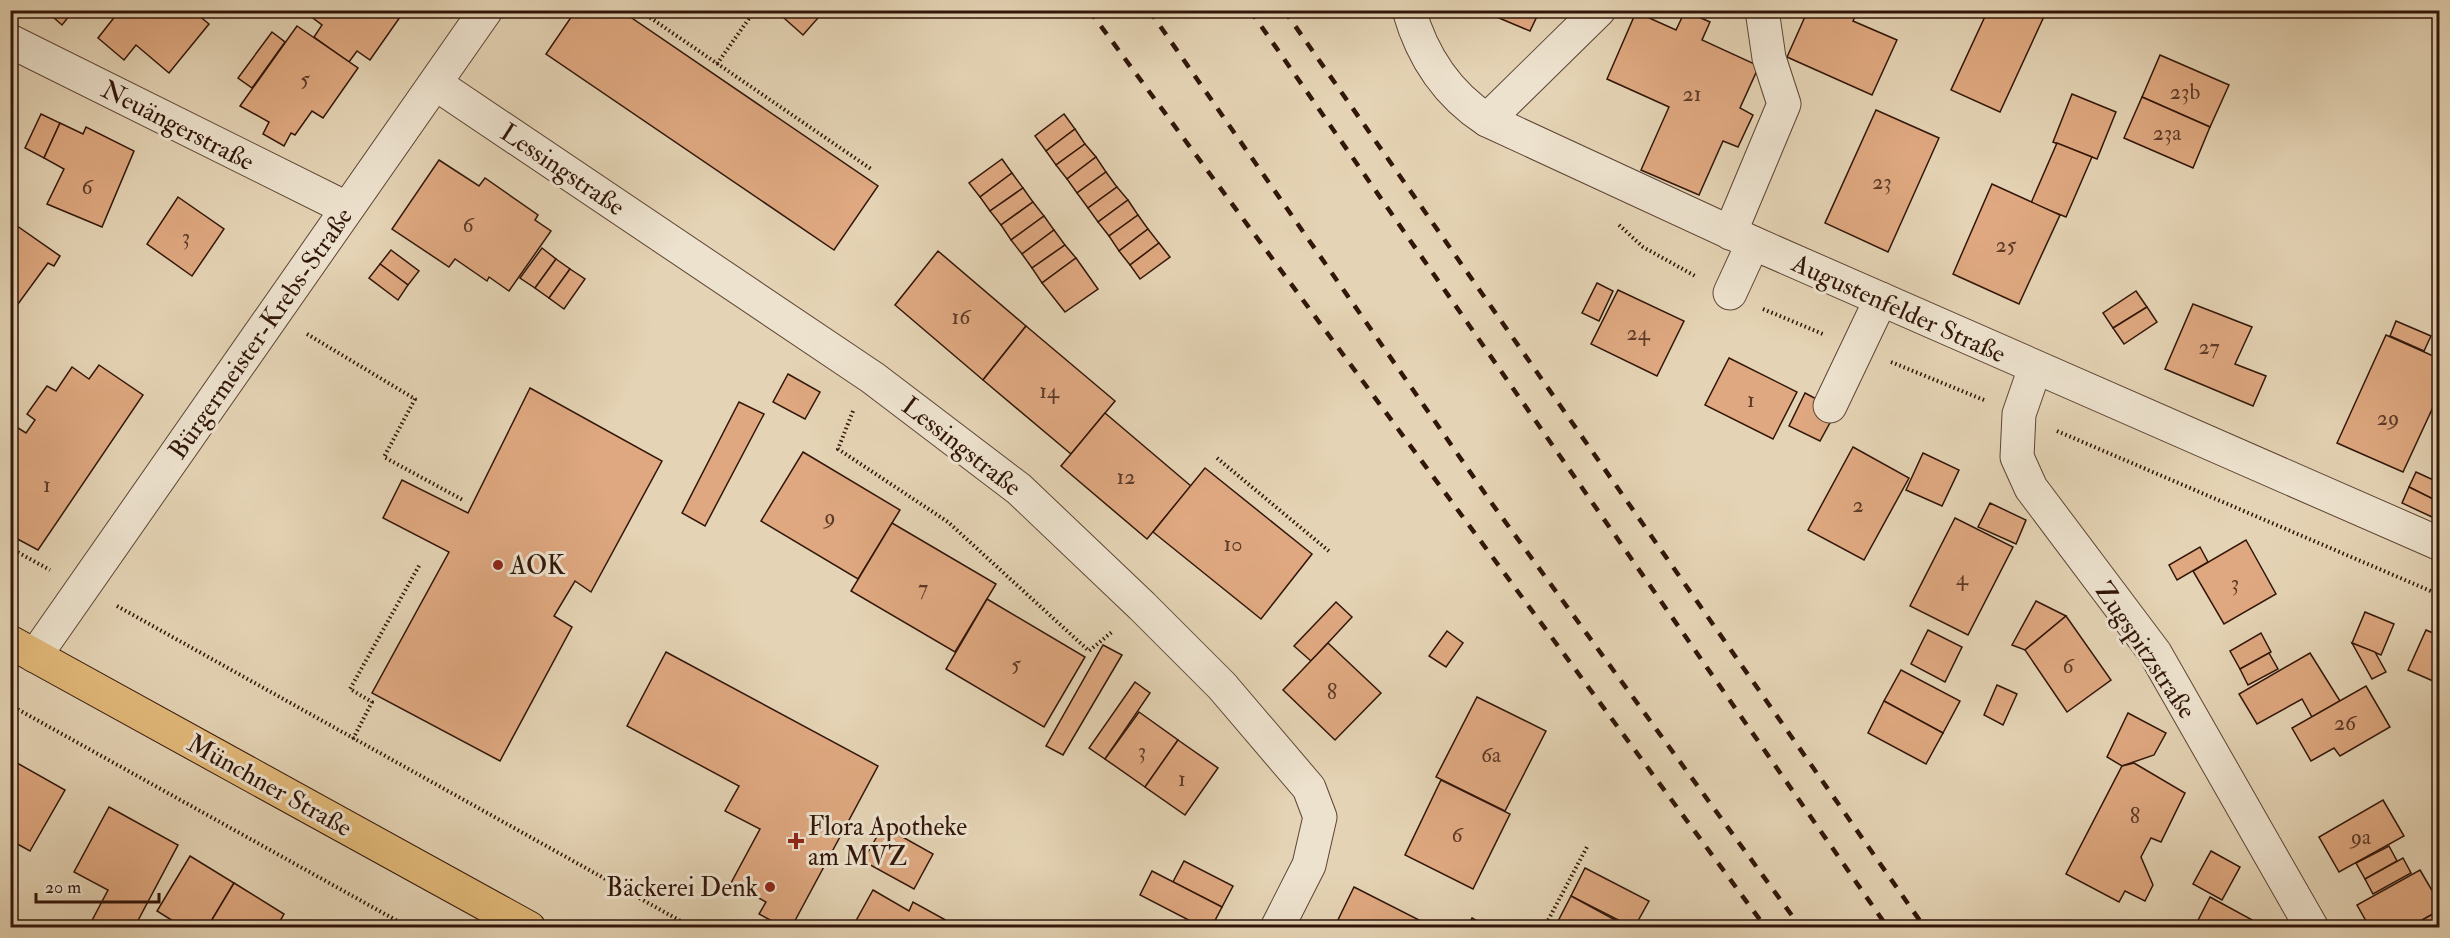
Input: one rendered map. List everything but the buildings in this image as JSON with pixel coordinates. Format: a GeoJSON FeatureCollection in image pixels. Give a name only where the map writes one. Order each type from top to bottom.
{"type":"FeatureCollection","features":[{"type":"Feature","properties":{"kind":"main road","name":"Münchner Straße"},"geometry":{"type":"LineString","coordinates":[[23,649],[529,927]]}},
{"type":"Feature","properties":{"kind":"street","name":"Bürgermeister-Krebs-Straße"},"geometry":{"type":"LineString","coordinates":[[23,649],[83,587],[486,10]]}},
{"type":"Feature","properties":{"kind":"street","name":"Augustenfelder Straße"},"geometry":{"type":"LineString","coordinates":[[1409,10],[1422,46],[1437,73],[1454,93],[1487,120],[1742,238],[2439,544]]}},
{"type":"Feature","properties":{"kind":"street"},"geometry":{"type":"LineString","coordinates":[[1487,120],[1599,10]]}},
{"type":"Feature","properties":{"kind":"street"},"geometry":{"type":"LineString","coordinates":[[1730,293],[1742,238],[1784,104],[1768,58],[1762,10]]}},
{"type":"Feature","properties":{"kind":"street","name":"Neuängerstraße"},"geometry":{"type":"LineString","coordinates":[[10,41],[346,208]]}},
{"type":"Feature","properties":{"kind":"street","name":"Lessingstraße"},"geometry":{"type":"LineString","coordinates":[[436,84],[868,374],[1019,489],[1222,686],[1309,788],[1320,817],[1309,865],[1277,927]]}},
{"type":"Feature","properties":{"kind":"street"},"geometry":{"type":"LineString","coordinates":[[1830,406],[1881,299]]}},
{"type":"Feature","properties":{"kind":"street","name":"Zugspitzstraße"},"geometry":{"type":"LineString","coordinates":[[2035,368],[2019,414],[2018,457],[2031,488],[2155,653],[2312,927]]}},
{"type":"Feature","properties":{"kind":"path"},"geometry":{"type":"LineString","coordinates":[[639,10],[871,169]]}},
{"type":"Feature","properties":{"kind":"path"},"geometry":{"type":"LineString","coordinates":[[717,64],[755,10]]}},
{"type":"Feature","properties":{"kind":"path"},"geometry":{"type":"LineString","coordinates":[[1613,219],[1643,247],[1730,293],[2019,414],[2439,595]]}},
{"type":"Feature","properties":{"kind":"path"},"geometry":{"type":"LineString","coordinates":[[273,314],[415,399],[384,457],[463,500]]}},
{"type":"Feature","properties":{"kind":"path"},"geometry":{"type":"LineString","coordinates":[[868,374],[838,449],[948,522],[1089,651],[1142,606]]}},
{"type":"Feature","properties":{"kind":"path"},"geometry":{"type":"LineString","coordinates":[[1217,458],[1330,552]]}},
{"type":"Feature","properties":{"kind":"path"},"geometry":{"type":"LineString","coordinates":[[10,549],[83,587],[693,927]]}},
{"type":"Feature","properties":{"kind":"path"},"geometry":{"type":"LineString","coordinates":[[353,739],[372,702],[351,689],[420,564]]}},
{"type":"Feature","properties":{"kind":"path"},"geometry":{"type":"LineString","coordinates":[[10,705],[410,927]]}},
{"type":"Feature","properties":{"kind":"path"},"geometry":{"type":"LineString","coordinates":[[1544,927],[1588,845]]}},
{"type":"Feature","properties":{"kind":"railway"},"geometry":{"type":"LineString","coordinates":[[1089,10],[1766,928]]}},
{"type":"Feature","properties":{"kind":"railway"},"geometry":{"type":"LineString","coordinates":[[1149,10],[1493,505],[1801,928]]}},
{"type":"Feature","properties":{"kind":"railway"},"geometry":{"type":"LineString","coordinates":[[1250,10],[1888,928]]}},
{"type":"Feature","properties":{"kind":"railway"},"geometry":{"type":"LineString","coordinates":[[1284,10],[1925,928]]}},
{"type":"Feature","properties":{"kind":"place","name":"AOK"},"geometry":{"type":"Point","coordinates":[498,565]}},
{"type":"Feature","properties":{"kind":"place","name":"Flora Apotheke am MVZ"},"geometry":{"type":"Point","coordinates":[796,841]}},
{"type":"Feature","properties":{"kind":"place","name":"Bäckerei Denk"},"geometry":{"type":"Point","coordinates":[770,887]}}]}
